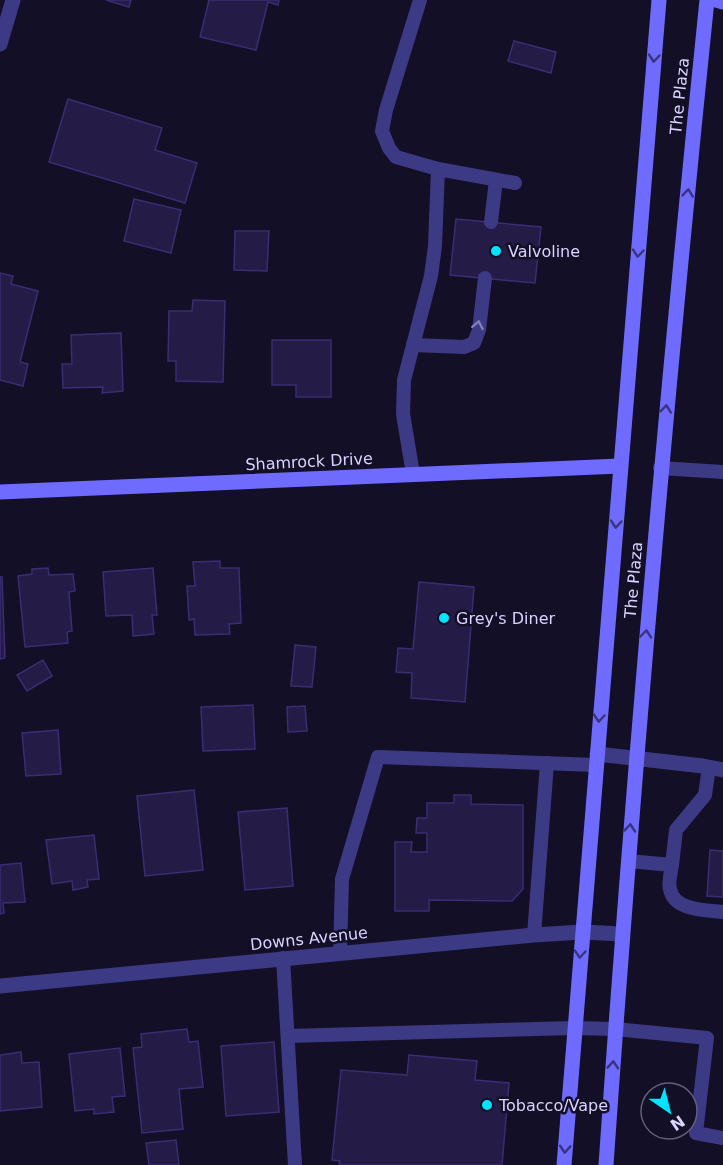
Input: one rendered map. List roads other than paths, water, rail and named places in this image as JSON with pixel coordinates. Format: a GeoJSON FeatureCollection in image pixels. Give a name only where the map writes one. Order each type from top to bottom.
{"type":"FeatureCollection","features":[{"type":"Feature","properties":{"kind":"main road","name":"The Plaza"},"geometry":{"type":"LineString","coordinates":[[564,1165],[659,0]]}},
{"type":"Feature","properties":{"kind":"main road","name":"The Plaza"},"geometry":{"type":"LineString","coordinates":[[606,1165],[622,934],[660,468],[707,0]]}},
{"type":"Feature","properties":{"kind":"main road"},"geometry":{"type":"LineString","coordinates":[[716,0],[723,2]]}},
{"type":"Feature","properties":{"kind":"main road","name":"Shamrock Drive"},"geometry":{"type":"LineString","coordinates":[[0,492],[621,466]]}},
{"type":"Feature","properties":{"kind":"street"},"geometry":{"type":"LineString","coordinates":[[0,44],[13,0]]}},
{"type":"Feature","properties":{"kind":"street"},"geometry":{"type":"LineString","coordinates":[[596,760],[636,758],[716,768]]}},
{"type":"Feature","properties":{"kind":"street","name":"Downs Avenue"},"geometry":{"type":"LineString","coordinates":[[0,986],[534,935],[582,932],[622,934]]}},
{"type":"Feature","properties":{"kind":"lane"},"geometry":{"type":"LineString","coordinates":[[420,0],[386,110],[382,131],[389,148],[396,157],[438,169],[515,183]]}},
{"type":"Feature","properties":{"kind":"lane"},"geometry":{"type":"LineString","coordinates":[[413,474],[404,414],[404,380],[431,276],[435,246],[438,169]]}},
{"type":"Feature","properties":{"kind":"lane"},"geometry":{"type":"LineString","coordinates":[[491,222],[496,180]]}},
{"type":"Feature","properties":{"kind":"lane"},"geometry":{"type":"LineString","coordinates":[[413,345],[464,347],[474,342],[479,330],[485,278]]}},
{"type":"Feature","properties":{"kind":"lane"},"geometry":{"type":"LineString","coordinates":[[660,468],[723,472]]}},
{"type":"Feature","properties":{"kind":"lane"},"geometry":{"type":"LineString","coordinates":[[340,953],[342,879],[378,757],[547,763],[596,760]]}},
{"type":"Feature","properties":{"kind":"lane"},"geometry":{"type":"LineString","coordinates":[[534,935],[547,763]]}},
{"type":"Feature","properties":{"kind":"lane"},"geometry":{"type":"LineString","coordinates":[[716,768],[705,795],[676,830],[669,890],[685,907],[723,912]]}},
{"type":"Feature","properties":{"kind":"lane"},"geometry":{"type":"LineString","coordinates":[[628,861],[672,865]]}},
{"type":"Feature","properties":{"kind":"lane"},"geometry":{"type":"LineString","coordinates":[[283,958],[295,1165]]}},
{"type":"Feature","properties":{"kind":"lane"},"geometry":{"type":"LineString","coordinates":[[288,1036],[574,1028],[615,1029],[707,1038],[696,1133],[723,1138]]}},
{"type":"Feature","properties":{"kind":"place","name":"Valvoline"},"geometry":{"type":"Point","coordinates":[496,251]}},
{"type":"Feature","properties":{"kind":"place","name":"Grey's Diner"},"geometry":{"type":"Point","coordinates":[444,618]}},
{"type":"Feature","properties":{"kind":"place","name":"Tobacco/Vape"},"geometry":{"type":"Point","coordinates":[487,1105]}}]}
